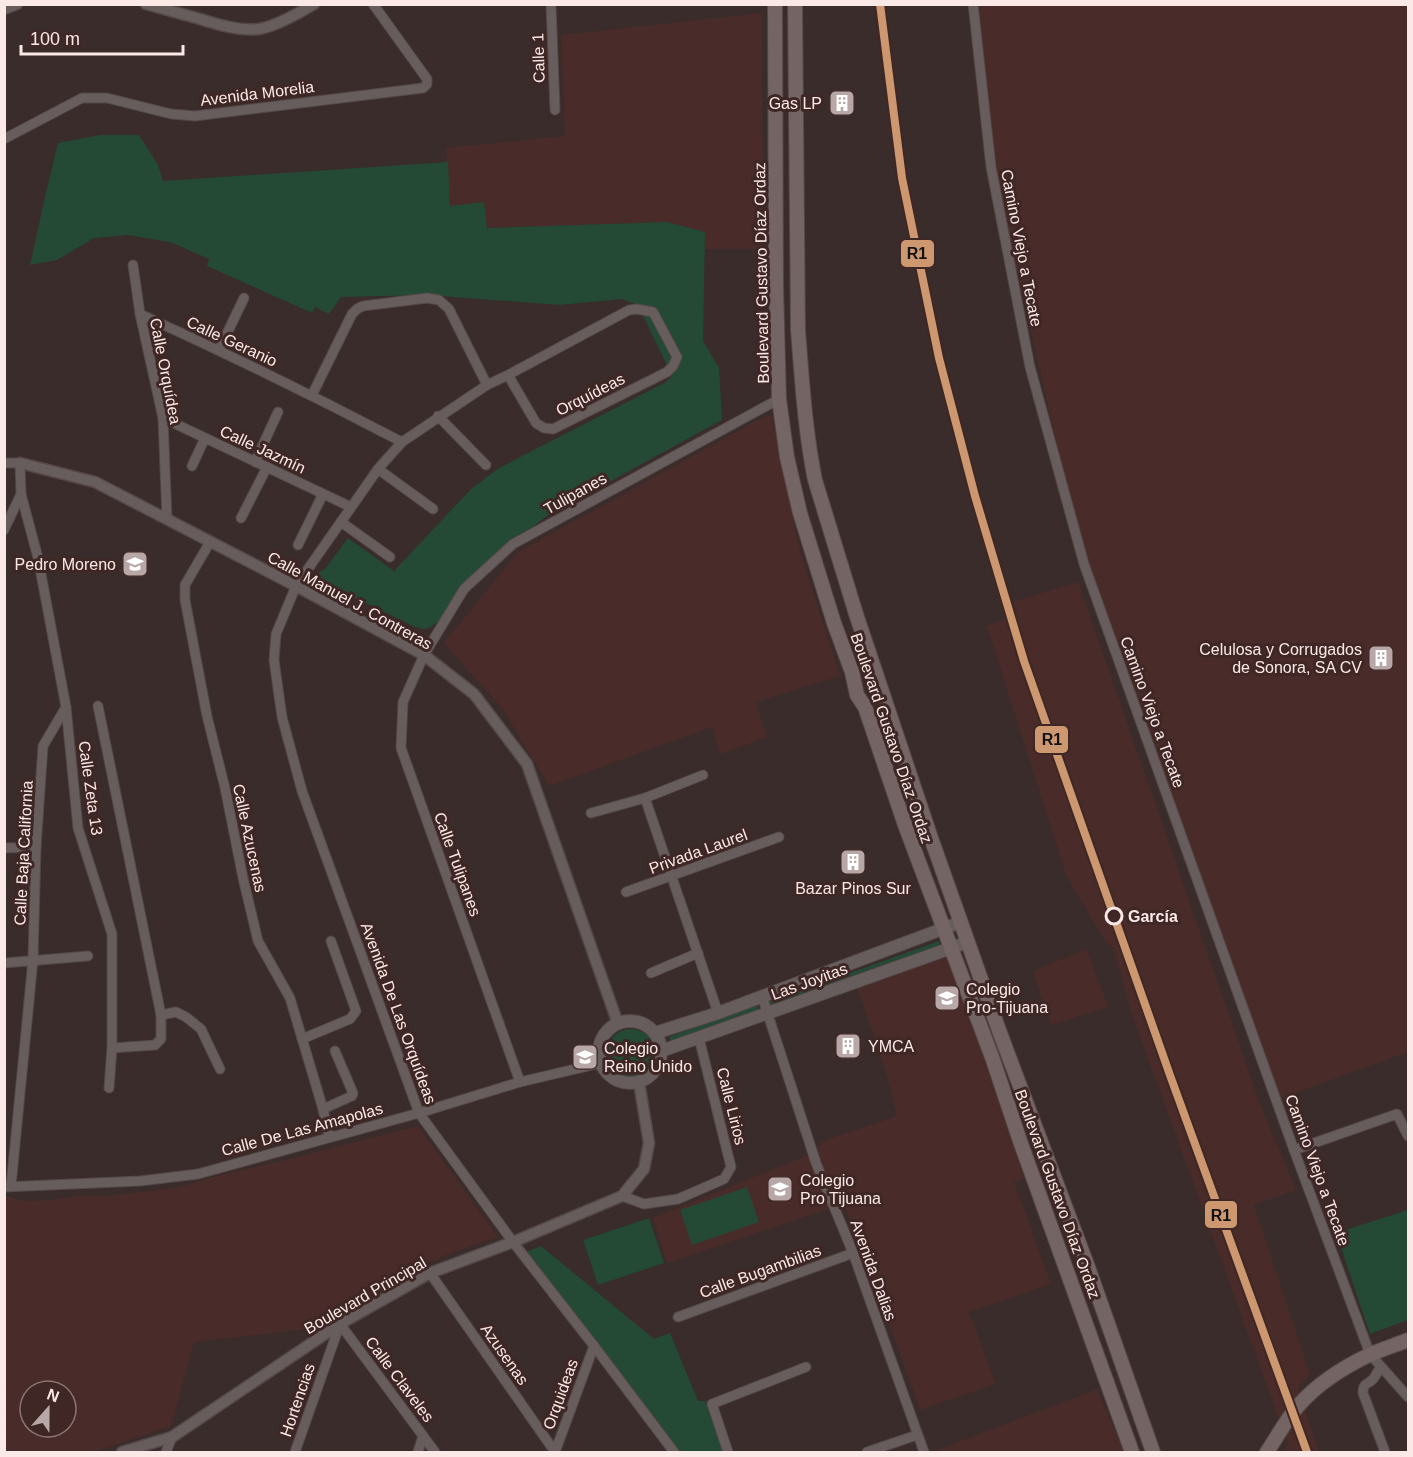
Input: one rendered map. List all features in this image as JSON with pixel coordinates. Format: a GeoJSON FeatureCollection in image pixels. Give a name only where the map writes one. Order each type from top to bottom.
{"type":"FeatureCollection","features":[{"type":"Feature","properties":{"kind":"main road","name":"Boulevard Gustavo Díaz Ordaz"},"geometry":{"type":"LineString","coordinates":[[774,4],[779,399],[787,456],[800,513],[834,623],[852,672],[857,695],[865,707],[905,825],[992,1057],[1132,1452]]}},
{"type":"Feature","properties":{"kind":"main road","name":"Boulevard Gustavo Díaz Ordaz"},"geometry":{"type":"LineString","coordinates":[[795,4],[798,330],[815,480],[856,614],[961,922],[1088,1267],[1153,1452]]}},
{"type":"Feature","properties":{"kind":"main road"},"geometry":{"type":"LineString","coordinates":[[779,399],[792,398],[797,401],[808,455],[812,464]]}},
{"type":"Feature","properties":{"kind":"main road","name":"Las Joyitas"},"geometry":{"type":"LineString","coordinates":[[655,1033],[718,1013],[961,922]]}},
{"type":"Feature","properties":{"kind":"main road","name":"Las Joyitas"},"geometry":{"type":"LineString","coordinates":[[661,1051],[968,942]]}},
{"type":"Feature","properties":{"kind":"main road"},"geometry":{"type":"LineString","coordinates":[[628,1021],[638,1022],[655,1033],[661,1051],[658,1064],[651,1075],[639,1082],[628,1083],[617,1080],[601,1063],[599,1052],[601,1040],[608,1030],[618,1024],[628,1021]]}},
{"type":"Feature","properties":{"kind":"main road"},"geometry":{"type":"LineString","coordinates":[[1267,1452],[1299,1405],[1316,1389],[1370,1354],[1408,1340]]}},
{"type":"Feature","properties":{"kind":"street"},"geometry":{"type":"LineString","coordinates":[[4,9],[17,4]]}},
{"type":"Feature","properties":{"kind":"street"},"geometry":{"type":"LineString","coordinates":[[146,4],[219,24],[251,29],[272,25],[315,4]]}},
{"type":"Feature","properties":{"kind":"street","name":"Avenida Morelia"},"geometry":{"type":"LineString","coordinates":[[4,139],[82,98],[107,98],[171,114],[195,116],[423,88],[427,84],[427,79],[373,4]]}},
{"type":"Feature","properties":{"kind":"street","name":"Calle 1"},"geometry":{"type":"LineString","coordinates":[[551,4],[555,110]]}},
{"type":"Feature","properties":{"kind":"street","name":"Camino Viejo a Tecate"},"geometry":{"type":"LineString","coordinates":[[973,4],[991,167],[1030,367],[1084,564],[1294,1150],[1370,1354],[1408,1396]]}},
{"type":"Feature","properties":{"kind":"street","name":"Calle Orquídea"},"geometry":{"type":"LineString","coordinates":[[133,265],[140,314],[163,418],[167,519]]}},
{"type":"Feature","properties":{"kind":"street"},"geometry":{"type":"LineString","coordinates":[[219,350],[244,298]]}},
{"type":"Feature","properties":{"kind":"street"},"geometry":{"type":"LineString","coordinates":[[312,395],[352,314],[357,309],[363,306],[427,298],[439,300],[449,309],[487,385]]}},
{"type":"Feature","properties":{"kind":"street","name":"Orquídeas"},"geometry":{"type":"LineString","coordinates":[[638,309],[653,312],[677,357],[667,372],[554,429],[544,428],[536,423],[508,375],[629,310],[638,309]]}},
{"type":"Feature","properties":{"kind":"street","name":"Calle Geranio"},"geometry":{"type":"LineString","coordinates":[[140,314],[312,395],[402,442]]}},
{"type":"Feature","properties":{"kind":"street"},"geometry":{"type":"LineString","coordinates":[[402,442],[487,385],[508,375]]}},
{"type":"Feature","properties":{"kind":"street","name":"Tulipanes"},"geometry":{"type":"LineString","coordinates":[[424,655],[464,589],[513,544],[779,399]]}},
{"type":"Feature","properties":{"kind":"street"},"geometry":{"type":"LineString","coordinates":[[255,462],[278,412]]}},
{"type":"Feature","properties":{"kind":"street"},"geometry":{"type":"LineString","coordinates":[[438,416],[486,465]]}},
{"type":"Feature","properties":{"kind":"street","name":"Calle Jazmín"},"geometry":{"type":"LineString","coordinates":[[163,418],[351,507]]}},
{"type":"Feature","properties":{"kind":"street"},"geometry":{"type":"LineString","coordinates":[[192,466],[205,438]]}},
{"type":"Feature","properties":{"kind":"street","name":"Avenida De Las Orquídeas"},"geometry":{"type":"LineString","coordinates":[[402,442],[378,469],[296,586],[276,634],[275,643],[274,660],[282,717],[302,791],[419,1113],[513,1242],[674,1452]]}},
{"type":"Feature","properties":{"kind":"street"},"geometry":{"type":"LineString","coordinates":[[4,530],[21,494],[20,463]]}},
{"type":"Feature","properties":{"kind":"street","name":"Calle Manuel J. Contreras"},"geometry":{"type":"LineString","coordinates":[[4,464],[20,463],[95,482],[424,655],[474,694],[527,764],[618,1024]]}},
{"type":"Feature","properties":{"kind":"street"},"geometry":{"type":"LineString","coordinates":[[241,518],[267,467]]}},
{"type":"Feature","properties":{"kind":"street"},"geometry":{"type":"LineString","coordinates":[[378,469],[433,509]]}},
{"type":"Feature","properties":{"kind":"street","name":"Calle Zeta 13"},"geometry":{"type":"LineString","coordinates":[[21,494],[38,558],[66,707],[78,828],[112,934],[112,1048],[109,1088]]}},
{"type":"Feature","properties":{"kind":"street"},"geometry":{"type":"LineString","coordinates":[[298,545],[323,494]]}},
{"type":"Feature","properties":{"kind":"street"},"geometry":{"type":"LineString","coordinates":[[341,522],[390,557]]}},
{"type":"Feature","properties":{"kind":"street","name":"Calle Azucenas"},"geometry":{"type":"LineString","coordinates":[[210,542],[185,585],[185,600],[207,716],[258,941],[290,998],[329,1137]]}},
{"type":"Feature","properties":{"kind":"street","name":"Calle Tulipanes"},"geometry":{"type":"LineString","coordinates":[[424,655],[403,702],[401,748],[520,1082]]}},
{"type":"Feature","properties":{"kind":"street"},"geometry":{"type":"LineString","coordinates":[[98,706],[161,1015],[161,1039],[155,1045],[112,1048]]}},
{"type":"Feature","properties":{"kind":"street","name":"Calle Baja California"},"geometry":{"type":"LineString","coordinates":[[8,1187],[33,960],[36,847],[43,746],[66,707]]}},
{"type":"Feature","properties":{"kind":"street"},"geometry":{"type":"LineString","coordinates":[[591,813],[645,798],[703,775]]}},
{"type":"Feature","properties":{"kind":"street"},"geometry":{"type":"LineString","coordinates":[[645,798],[718,1013]]}},
{"type":"Feature","properties":{"kind":"street","name":"Privada Laurel"},"geometry":{"type":"LineString","coordinates":[[626,892],[779,837]]}},
{"type":"Feature","properties":{"kind":"street"},"geometry":{"type":"LineString","coordinates":[[4,848],[36,847]]}},
{"type":"Feature","properties":{"kind":"street"},"geometry":{"type":"LineString","coordinates":[[302,1039],[350,1019],[356,1011],[331,941]]}},
{"type":"Feature","properties":{"kind":"street"},"geometry":{"type":"LineString","coordinates":[[651,973],[698,953]]}},
{"type":"Feature","properties":{"kind":"street"},"geometry":{"type":"LineString","coordinates":[[4,963],[88,956]]}},
{"type":"Feature","properties":{"kind":"street","name":"Avenida Dalias"},"geometry":{"type":"LineString","coordinates":[[762,996],[816,1162],[853,1253],[924,1452]]}},
{"type":"Feature","properties":{"kind":"street"},"geometry":{"type":"LineString","coordinates":[[161,1015],[176,1012],[201,1029],[220,1070]]}},
{"type":"Feature","properties":{"kind":"street","name":"Calle Lirios"},"geometry":{"type":"LineString","coordinates":[[622,1196],[644,1204],[678,1200],[724,1179],[731,1167],[699,1038]]}},
{"type":"Feature","properties":{"kind":"street"},"geometry":{"type":"LineString","coordinates":[[322,1109],[353,1094],[335,1051]]}},
{"type":"Feature","properties":{"kind":"street","name":"Calle De Las Amapolas"},"geometry":{"type":"LineString","coordinates":[[8,1187],[140,1181],[198,1174],[419,1113],[520,1082],[601,1063]]}},
{"type":"Feature","properties":{"kind":"street","name":"Boulevard Principal"},"geometry":{"type":"LineString","coordinates":[[122,1452],[172,1437],[340,1324],[430,1273],[513,1242],[622,1196],[644,1169],[649,1143],[639,1082]]}},
{"type":"Feature","properties":{"kind":"street"},"geometry":{"type":"LineString","coordinates":[[1294,1150],[1397,1114],[1408,1136]]}},
{"type":"Feature","properties":{"kind":"street","name":"Calle Bugambilias"},"geometry":{"type":"LineString","coordinates":[[678,1317],[853,1253]]}},
{"type":"Feature","properties":{"kind":"street","name":"Azusenas"},"geometry":{"type":"LineString","coordinates":[[430,1273],[555,1452]]}},
{"type":"Feature","properties":{"kind":"street","name":"Calle Claveles"},"geometry":{"type":"LineString","coordinates":[[340,1324],[435,1452]]}},
{"type":"Feature","properties":{"kind":"street","name":"Hortencias"},"geometry":{"type":"LineString","coordinates":[[295,1452],[340,1324]]}},
{"type":"Feature","properties":{"kind":"street","name":"Orquideas"},"geometry":{"type":"LineString","coordinates":[[555,1452],[594,1346]]}},
{"type":"Feature","properties":{"kind":"street"},"geometry":{"type":"LineString","coordinates":[[728,1452],[712,1404],[806,1367]]}},
{"type":"Feature","properties":{"kind":"street"},"geometry":{"type":"LineString","coordinates":[[1381,1367],[1374,1379],[1365,1384],[1363,1393],[1385,1452]]}},
{"type":"Feature","properties":{"kind":"street"},"geometry":{"type":"LineString","coordinates":[[867,1452],[918,1434]]}},
{"type":"Feature","properties":{"kind":"street"},"geometry":{"type":"LineString","coordinates":[[417,1452],[423,1436]]}},
{"type":"Feature","properties":{"kind":"street"},"geometry":{"type":"LineString","coordinates":[[166,1452],[172,1437]]}},
{"type":"Feature","properties":{"kind":"shaded area"},"geometry":{"type":"Polygon","coordinates":[[[978,5],[1408,5],[1408,1052],[1276,1100],[1090,579],[1076,528],[992,162],[978,5]]]}},
{"type":"Feature","properties":{"kind":"shaded area"},"geometry":{"type":"Polygon","coordinates":[[[762,13],[763,249],[705,249],[705,232],[667,222],[486,228],[450,206],[446,148],[565,136],[561,35],[762,13]]]}},
{"type":"Feature","properties":{"kind":"shaded area"},"geometry":{"type":"Polygon","coordinates":[[[767,415],[772,416],[799,548],[840,676],[756,702],[767,737],[720,754],[712,727],[549,786],[502,708],[444,643],[518,552],[767,415]]]}},
{"type":"Feature","properties":{"kind":"shaded area"},"geometry":{"type":"Polygon","coordinates":[[[1078,582],[1259,1101],[1296,1190],[1254,1205],[1310,1374],[1298,1388],[1319,1452],[1282,1452],[1288,1444],[1130,1009],[1114,948],[1104,940],[1066,875],[987,626],[1017,614],[1013,602],[1078,582]]]}},
{"type":"Feature","properties":{"kind":"shaded area"},"geometry":{"type":"Polygon","coordinates":[[[1087,949],[1108,1007],[1051,1025],[1033,971],[1087,949]]]}},
{"type":"Feature","properties":{"kind":"shaded area"},"geometry":{"type":"Polygon","coordinates":[[[949,955],[1024,1178],[1014,1182],[1051,1284],[969,1312],[996,1384],[920,1410],[882,1302],[838,1189],[833,1192],[837,1206],[667,1263],[653,1218],[818,1151],[817,1147],[823,1141],[897,1116],[887,1075],[857,987],[949,955]]]}},
{"type":"Feature","properties":{"kind":"shaded area"},"geometry":{"type":"Polygon","coordinates":[[[418,1126],[498,1237],[443,1256],[407,1272],[336,1318],[315,1328],[194,1342],[171,1426],[94,1452],[5,1452],[5,1196],[26,1201],[78,1196],[109,1196],[175,1188],[418,1126]]]}},
{"type":"Feature","properties":{"kind":"shaded area"},"geometry":{"type":"Polygon","coordinates":[[[1097,1389],[1124,1452],[932,1452],[1097,1389]]]}},
{"type":"Feature","properties":{"kind":"green space"},"geometry":{"type":"Polygon","coordinates":[[[100,135],[139,135],[158,165],[163,181],[448,162],[450,206],[484,202],[487,228],[667,222],[705,232],[703,341],[719,368],[722,420],[545,517],[484,567],[439,621],[429,628],[413,626],[325,583],[319,577],[319,572],[325,569],[348,538],[394,571],[471,489],[499,468],[666,382],[672,376],[638,305],[622,299],[560,305],[426,295],[341,297],[329,314],[315,307],[312,313],[207,266],[209,259],[170,242],[128,235],[94,238],[57,260],[30,265],[58,143],[100,135]]]}},
{"type":"Feature","properties":{"kind":"green space"},"geometry":{"type":"Polygon","coordinates":[[[939,941],[941,947],[771,1008],[769,1002],[939,941]]]}},
{"type":"Feature","properties":{"kind":"green space"},"geometry":{"type":"Polygon","coordinates":[[[757,1005],[759,1010],[671,1042],[669,1037],[757,1005]]]}},
{"type":"Feature","properties":{"kind":"green space"},"geometry":{"type":"Polygon","coordinates":[[[626,1029],[636,1029],[648,1036],[655,1048],[655,1058],[648,1070],[636,1077],[626,1077],[611,1066],[607,1058],[607,1048],[618,1033],[626,1029]]]}},
{"type":"Feature","properties":{"kind":"green space"},"geometry":{"type":"Polygon","coordinates":[[[747,1187],[759,1222],[692,1245],[680,1210],[747,1187]]]}},
{"type":"Feature","properties":{"kind":"green space"},"geometry":{"type":"Polygon","coordinates":[[[1408,1210],[1408,1320],[1370,1334],[1336,1233],[1408,1210]]]}},
{"type":"Feature","properties":{"kind":"green space"},"geometry":{"type":"Polygon","coordinates":[[[649,1218],[664,1263],[598,1285],[583,1240],[649,1218]]]}},
{"type":"Feature","properties":{"kind":"green space"},"geometry":{"type":"Polygon","coordinates":[[[541,1246],[654,1339],[670,1333],[698,1401],[705,1401],[723,1452],[674,1452],[524,1253],[541,1246]]]}},
{"type":"Feature","properties":{"kind":"transit line","name":"R1"},"geometry":{"type":"LineString","coordinates":[[880,4],[902,178],[939,358],[975,496],[1024,661],[1171,1078],[1307,1452]]}},
{"type":"Feature","properties":{"kind":"place","name":"Gas LP"},"geometry":{"type":"Point","coordinates":[842,103]}},
{"type":"Feature","properties":{"kind":"place","name":"Pedro Moreno"},"geometry":{"type":"Point","coordinates":[135,564]}},
{"type":"Feature","properties":{"kind":"place","name":"Celulosa y Corrugados de Sonora, SA CV"},"geometry":{"type":"Point","coordinates":[1381,658]}},
{"type":"Feature","properties":{"kind":"place","name":"Bazar Pinos Sur"},"geometry":{"type":"Point","coordinates":[853,862]}},
{"type":"Feature","properties":{"kind":"place","name":"García"},"geometry":{"type":"Point","coordinates":[1114,916]}},
{"type":"Feature","properties":{"kind":"place","name":"Colegio Pro-Tijuana"},"geometry":{"type":"Point","coordinates":[947,998]}},
{"type":"Feature","properties":{"kind":"place","name":"YMCA"},"geometry":{"type":"Point","coordinates":[848,1046]}},
{"type":"Feature","properties":{"kind":"place","name":"Colegio Reino Unido"},"geometry":{"type":"Point","coordinates":[585,1057]}},
{"type":"Feature","properties":{"kind":"place","name":"Colegio Pro Tijuana"},"geometry":{"type":"Point","coordinates":[780,1189]}}]}
